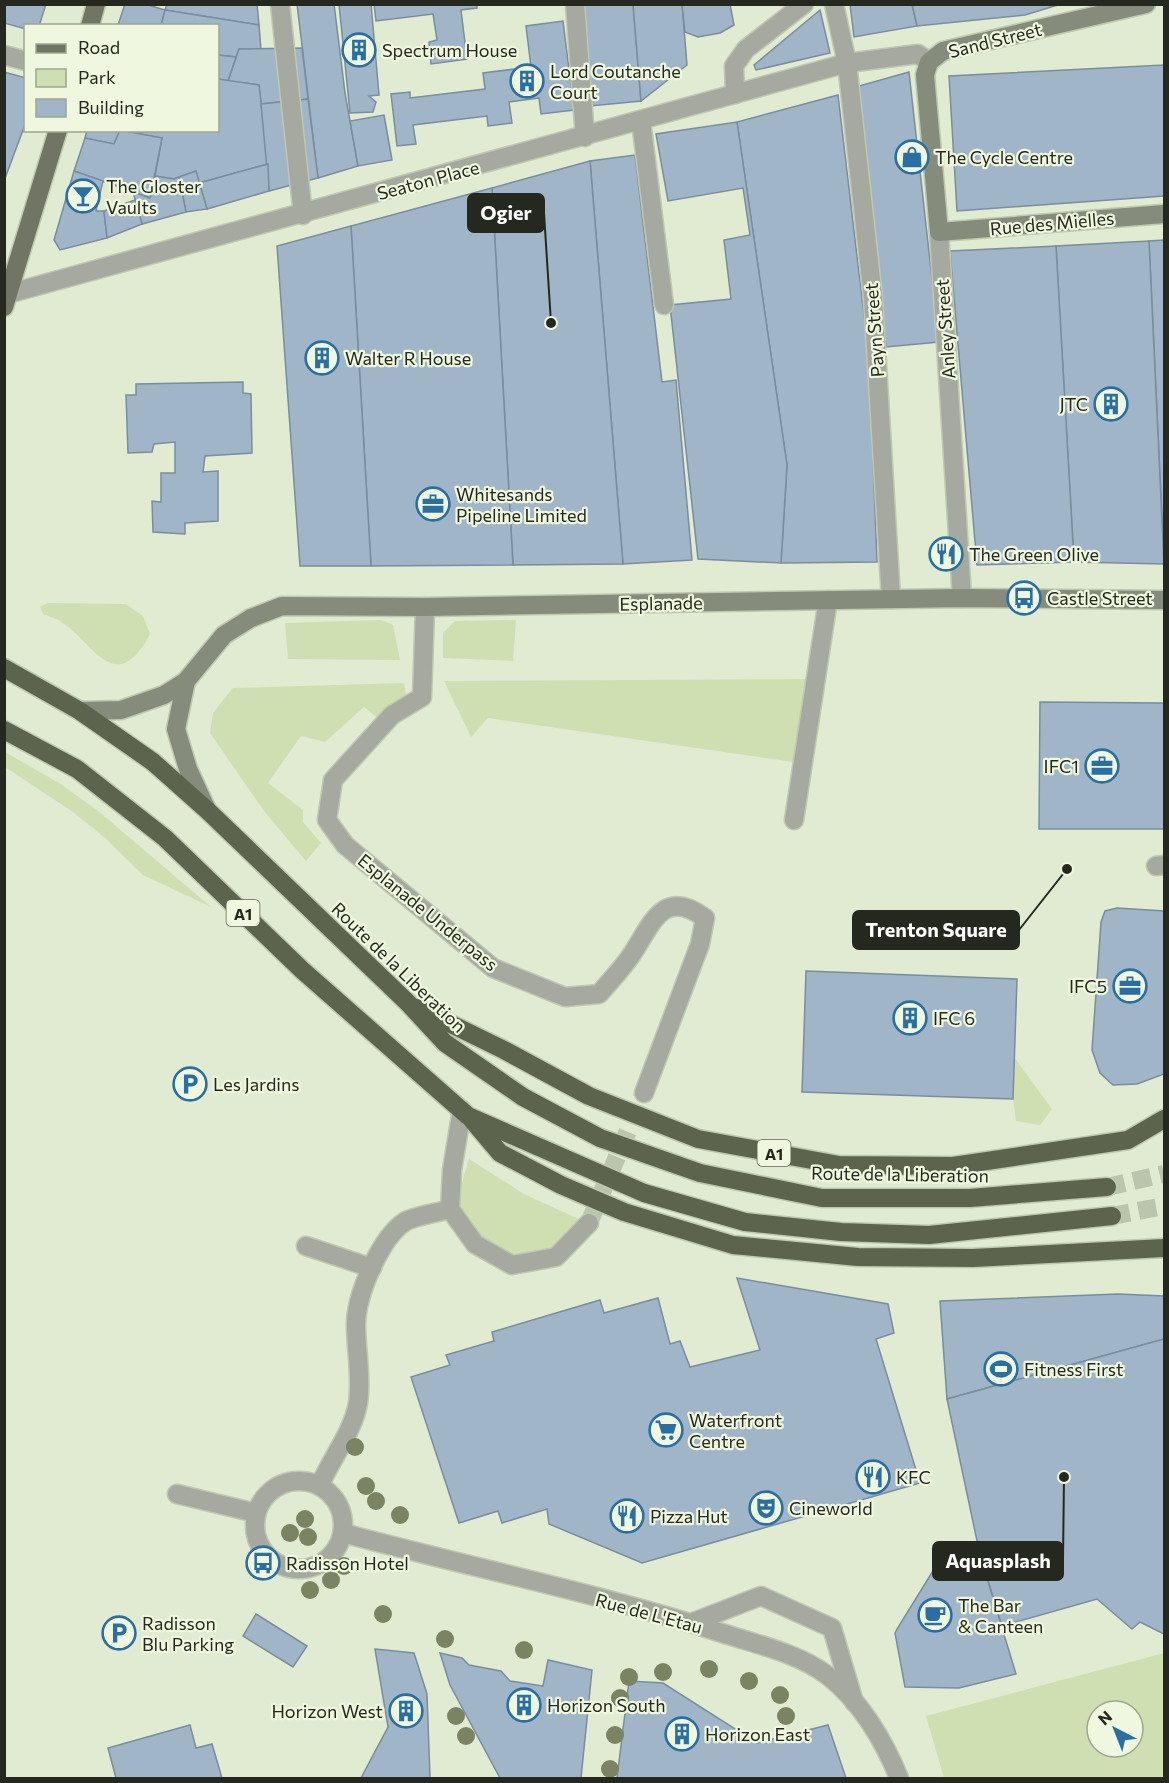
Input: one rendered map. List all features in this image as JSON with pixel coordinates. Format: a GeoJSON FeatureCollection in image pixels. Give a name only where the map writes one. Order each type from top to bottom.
{"type":"FeatureCollection","features":[{"type":"Feature","properties":{"kind":"highway","name":"Route de la Liberation"},"geometry":{"type":"LineString","coordinates":[[4,668],[80,711],[153,762],[207,810],[408,1003],[445,1043],[523,1097],[600,1138],[700,1173],[822,1198],[970,1198],[1107,1187]]}},
{"type":"Feature","properties":{"kind":"highway","name":"A1"},"geometry":{"type":"LineString","coordinates":[[4,729],[77,769],[157,831],[318,985],[465,1113],[500,1153],[561,1185],[624,1212],[733,1245],[858,1257],[973,1258],[1164,1248]]}},
{"type":"Feature","properties":{"kind":"highway","name":"A1"},"geometry":{"type":"LineString","coordinates":[[408,1003],[504,1050],[589,1096],[698,1139],[839,1165],[953,1166],[1128,1140],[1164,1119]]}},
{"type":"Feature","properties":{"kind":"highway","name":"A1"},"geometry":{"type":"LineString","coordinates":[[465,1113],[644,1193],[745,1222],[841,1232],[929,1235],[1112,1216]]}},
{"type":"Feature","properties":{"kind":"main road"},"geometry":{"type":"LineString","coordinates":[[91,24],[96,4]]}},
{"type":"Feature","properties":{"kind":"main road","name":"Sand Street"},"geometry":{"type":"LineString","coordinates":[[929,62],[943,51],[1146,4]]}},
{"type":"Feature","properties":{"kind":"main road","name":"Anley Street"},"geometry":{"type":"LineString","coordinates":[[929,62],[925,75],[939,232]]}},
{"type":"Feature","properties":{"kind":"main road"},"geometry":{"type":"LineString","coordinates":[[6,300],[57,132]]}},
{"type":"Feature","properties":{"kind":"main road","name":"Rue des Mielles"},"geometry":{"type":"LineString","coordinates":[[939,232],[1164,214]]}},
{"type":"Feature","properties":{"kind":"main road","name":"Esplanade"},"geometry":{"type":"LineString","coordinates":[[80,711],[121,710],[164,695],[186,681],[225,635],[251,618],[282,606],[425,607],[891,598],[1164,600]]}},
{"type":"Feature","properties":{"kind":"main road","name":"Esplanade"},"geometry":{"type":"LineString","coordinates":[[186,681],[176,729],[188,769],[207,810]]}},
{"type":"Feature","properties":{"kind":"street"},"geometry":{"type":"LineString","coordinates":[[280,4],[303,215]]}},
{"type":"Feature","properties":{"kind":"street"},"geometry":{"type":"LineString","coordinates":[[575,4],[585,137]]}},
{"type":"Feature","properties":{"kind":"street"},"geometry":{"type":"LineString","coordinates":[[735,94],[734,66],[746,49],[804,4]]}},
{"type":"Feature","properties":{"kind":"street","name":"Payn Street"},"geometry":{"type":"LineString","coordinates":[[834,4],[847,63],[873,298],[891,598]]}},
{"type":"Feature","properties":{"kind":"street","name":"Sand Street"},"geometry":{"type":"LineString","coordinates":[[847,63],[918,54],[929,62]]}},
{"type":"Feature","properties":{"kind":"street"},"geometry":{"type":"LineString","coordinates":[[4,55],[24,60]]}},
{"type":"Feature","properties":{"kind":"street","name":"Seaton Place"},"geometry":{"type":"LineString","coordinates":[[6,300],[847,63]]}},
{"type":"Feature","properties":{"kind":"street"},"geometry":{"type":"LineString","coordinates":[[641,121],[664,305]]}},
{"type":"Feature","properties":{"kind":"street","name":"Anley Street"},"geometry":{"type":"LineString","coordinates":[[939,232],[962,598]]}},
{"type":"Feature","properties":{"kind":"street"},"geometry":{"type":"LineString","coordinates":[[794,820],[828,600]]}},
{"type":"Feature","properties":{"kind":"street","name":"Esplanade Underpass"},"geometry":{"type":"LineString","coordinates":[[425,607],[422,697],[392,715],[333,780],[327,820],[345,845],[493,968],[565,997],[599,994],[632,955],[651,921],[669,908],[690,906],[705,918],[700,944],[644,1093]]}},
{"type":"Feature","properties":{"kind":"street"},"geometry":{"type":"LineString","coordinates":[[465,1113],[452,1170],[450,1209],[475,1244],[512,1265],[556,1257],[589,1223]]}},
{"type":"Feature","properties":{"kind":"street"},"geometry":{"type":"LineString","coordinates":[[320,1485],[354,1420],[359,1372],[356,1326],[358,1306],[372,1268],[388,1238],[407,1221],[450,1209]]}},
{"type":"Feature","properties":{"kind":"street"},"geometry":{"type":"LineString","coordinates":[[306,1246],[372,1268]]}},
{"type":"Feature","properties":{"kind":"street"},"geometry":{"type":"LineString","coordinates":[[301,1480],[320,1485],[332,1494],[340,1505],[344,1519],[343,1533],[338,1547],[329,1558],[317,1566],[303,1569],[289,1568],[276,1563],[257,1541],[254,1527],[256,1513],[270,1491],[281,1484],[301,1480]]}},
{"type":"Feature","properties":{"kind":"street"},"geometry":{"type":"LineString","coordinates":[[177,1494],[256,1513]]}},
{"type":"Feature","properties":{"kind":"street","name":"Rue de L'Etau"},"geometry":{"type":"LineString","coordinates":[[343,1533],[691,1623],[797,1659],[827,1675],[854,1702],[888,1752],[899,1779]]}},
{"type":"Feature","properties":{"kind":"street"},"geometry":{"type":"LineString","coordinates":[[691,1623],[761,1596],[832,1628],[854,1702]]}},
{"type":"Feature","properties":{"kind":"green space"},"geometry":{"type":"Polygon","coordinates":[[[48,603],[126,604],[143,616],[150,634],[137,653],[126,663],[115,664],[104,660],[60,621],[43,614],[40,607],[48,603]]]}},
{"type":"Feature","properties":{"kind":"green space"},"geometry":{"type":"Polygon","coordinates":[[[381,620],[393,625],[400,660],[288,659],[285,623],[381,620]]]}},
{"type":"Feature","properties":{"kind":"green space"},"geometry":{"type":"Polygon","coordinates":[[[516,620],[513,661],[443,658],[443,633],[455,621],[516,620]]]}},
{"type":"Feature","properties":{"kind":"green space"},"geometry":{"type":"Polygon","coordinates":[[[816,679],[794,762],[488,718],[471,737],[444,681],[816,679]]]}},
{"type":"Feature","properties":{"kind":"green space"},"geometry":{"type":"Polygon","coordinates":[[[404,683],[407,700],[379,719],[364,707],[325,742],[301,736],[268,783],[303,810],[303,822],[321,843],[306,861],[264,811],[210,733],[213,713],[233,688],[404,683]]]}},
{"type":"Feature","properties":{"kind":"green space"},"geometry":{"type":"Polygon","coordinates":[[[5,752],[59,783],[97,810],[211,907],[143,875],[104,837],[73,812],[5,767],[5,752]]]}},
{"type":"Feature","properties":{"kind":"green space"},"geometry":{"type":"Polygon","coordinates":[[[1014,1057],[1052,1109],[1040,1125],[1016,1121],[1013,1099],[1014,1057]]]}},
{"type":"Feature","properties":{"kind":"green space"},"geometry":{"type":"Polygon","coordinates":[[[469,1159],[524,1194],[581,1220],[556,1247],[539,1255],[524,1257],[496,1250],[473,1232],[465,1219],[461,1205],[461,1193],[469,1159]]]}},
{"type":"Feature","properties":{"kind":"green space"},"geometry":{"type":"Polygon","coordinates":[[[1164,1653],[1164,1778],[944,1778],[926,1716],[1164,1653]]]}},
{"type":"Feature","properties":{"kind":"building"},"geometry":{"type":"Polygon","coordinates":[[[4,4],[46,4],[40,24],[24,24],[24,28],[4,23],[4,4]]]}},
{"type":"Feature","properties":{"kind":"building"},"geometry":{"type":"Polygon","coordinates":[[[125,4],[145,4],[165,10],[162,24],[118,24],[125,4]]]}},
{"type":"Feature","properties":{"kind":"building"},"geometry":{"type":"Polygon","coordinates":[[[167,4],[257,4],[259,25],[165,10],[167,4]]]}},
{"type":"Feature","properties":{"kind":"building"},"geometry":{"type":"Polygon","coordinates":[[[297,4],[334,4],[345,93],[358,166],[318,178],[297,4]]]}},
{"type":"Feature","properties":{"kind":"building","name":"Spectrum House"},"geometry":{"type":"Polygon","coordinates":[[[339,4],[371,4],[379,95],[369,96],[376,102],[373,112],[350,113],[339,4]]]}},
{"type":"Feature","properties":{"kind":"building"},"geometry":{"type":"Polygon","coordinates":[[[374,4],[477,4],[477,8],[461,10],[467,59],[431,64],[429,42],[437,40],[433,14],[376,21],[374,4]]]}},
{"type":"Feature","properties":{"kind":"building"},"geometry":{"type":"Polygon","coordinates":[[[583,4],[633,4],[641,101],[590,106],[583,4]]]}},
{"type":"Feature","properties":{"kind":"building"},"geometry":{"type":"Polygon","coordinates":[[[633,4],[682,4],[687,65],[641,101],[633,4]]]}},
{"type":"Feature","properties":{"kind":"building"},"geometry":{"type":"Polygon","coordinates":[[[682,4],[730,4],[734,25],[720,33],[698,37],[685,32],[682,4]]]}},
{"type":"Feature","properties":{"kind":"building"},"geometry":{"type":"Polygon","coordinates":[[[850,4],[912,4],[917,26],[854,37],[850,4]]]}},
{"type":"Feature","properties":{"kind":"building"},"geometry":{"type":"Polygon","coordinates":[[[912,4],[1061,4],[1025,15],[917,26],[912,4]]]}},
{"type":"Feature","properties":{"kind":"building"},"geometry":{"type":"Polygon","coordinates":[[[165,10],[259,25],[261,50],[239,49],[236,57],[219,55],[219,24],[162,24],[165,10]]]}},
{"type":"Feature","properties":{"kind":"building"},"geometry":{"type":"Polygon","coordinates":[[[820,10],[830,53],[756,70],[754,65],[820,10]]]}},
{"type":"Feature","properties":{"kind":"building","name":"Lord Coutanche Court"},"geometry":{"type":"Polygon","coordinates":[[[563,21],[574,110],[541,114],[539,98],[509,102],[512,123],[488,126],[487,116],[413,125],[416,144],[397,146],[391,94],[410,92],[410,98],[485,89],[483,73],[531,67],[526,26],[563,21]]]}},
{"type":"Feature","properties":{"kind":"building"},"geometry":{"type":"Polygon","coordinates":[[[302,48],[308,99],[261,104],[259,85],[228,81],[239,49],[302,48]]]}},
{"type":"Feature","properties":{"kind":"building"},"geometry":{"type":"Polygon","coordinates":[[[219,55],[236,57],[228,81],[219,79],[219,55]]]}},
{"type":"Feature","properties":{"kind":"building"},"geometry":{"type":"Polygon","coordinates":[[[1164,65],[1164,196],[957,211],[949,76],[1164,65]]]}},
{"type":"Feature","properties":{"kind":"building"},"geometry":{"type":"Polygon","coordinates":[[[4,72],[24,77],[24,127],[4,181],[4,72]]]}},
{"type":"Feature","properties":{"kind":"building"},"geometry":{"type":"Polygon","coordinates":[[[909,72],[939,342],[886,347],[859,86],[909,72]]]}},
{"type":"Feature","properties":{"kind":"building"},"geometry":{"type":"Polygon","coordinates":[[[219,79],[259,85],[268,164],[199,183],[196,171],[174,179],[155,176],[162,138],[130,132],[219,132],[219,79]]]}},
{"type":"Feature","properties":{"kind":"building"},"geometry":{"type":"Polygon","coordinates":[[[838,95],[869,358],[877,562],[781,563],[787,465],[737,122],[838,95]]]}},
{"type":"Feature","properties":{"kind":"building"},"geometry":{"type":"Polygon","coordinates":[[[308,99],[318,178],[269,191],[261,104],[308,99]]]}},
{"type":"Feature","properties":{"kind":"building"},"geometry":{"type":"Polygon","coordinates":[[[384,115],[392,160],[358,166],[350,121],[384,115]]]}},
{"type":"Feature","properties":{"kind":"building"},"geometry":{"type":"Polygon","coordinates":[[[737,122],[787,465],[781,563],[698,559],[670,305],[731,299],[724,240],[750,235],[743,188],[668,201],[656,134],[737,122]]]}},
{"type":"Feature","properties":{"kind":"building"},"geometry":{"type":"Polygon","coordinates":[[[86,132],[119,132],[114,144],[85,138],[86,132]]]}},
{"type":"Feature","properties":{"kind":"building"},"geometry":{"type":"Polygon","coordinates":[[[119,132],[162,138],[150,198],[74,171],[85,138],[114,144],[119,132]]]}},
{"type":"Feature","properties":{"kind":"building"},"geometry":{"type":"Polygon","coordinates":[[[635,155],[662,382],[676,380],[692,560],[623,564],[590,161],[635,155]]]}},
{"type":"Feature","properties":{"kind":"building"},"geometry":{"type":"Polygon","coordinates":[[[590,161],[623,564],[513,565],[492,188],[590,161]]]}},
{"type":"Feature","properties":{"kind":"building"},"geometry":{"type":"Polygon","coordinates":[[[268,164],[269,191],[207,209],[199,183],[268,164]]]}},
{"type":"Feature","properties":{"kind":"building","name":"The Gloster Vaults"},"geometry":{"type":"Polygon","coordinates":[[[74,171],[103,181],[96,211],[104,211],[107,238],[60,250],[54,240],[74,171]]]}},
{"type":"Feature","properties":{"kind":"building"},"geometry":{"type":"Polygon","coordinates":[[[196,171],[207,209],[186,212],[179,177],[196,171]]]}},
{"type":"Feature","properties":{"kind":"building"},"geometry":{"type":"Polygon","coordinates":[[[155,176],[174,179],[179,177],[186,212],[142,224],[133,192],[150,198],[155,176]]]}},
{"type":"Feature","properties":{"kind":"building"},"geometry":{"type":"Polygon","coordinates":[[[492,188],[513,565],[371,566],[351,226],[492,188]]]}},
{"type":"Feature","properties":{"kind":"building"},"geometry":{"type":"Polygon","coordinates":[[[135,200],[142,224],[107,238],[104,211],[135,200]]]}},
{"type":"Feature","properties":{"kind":"building","name":"Walter R House"},"geometry":{"type":"Polygon","coordinates":[[[351,226],[371,566],[300,566],[277,246],[351,226]]]}},
{"type":"Feature","properties":{"kind":"building"},"geometry":{"type":"Polygon","coordinates":[[[1164,240],[1164,562],[1149,241],[1164,240]]]}},
{"type":"Feature","properties":{"kind":"building","name":"JTC"},"geometry":{"type":"Polygon","coordinates":[[[1149,241],[1164,564],[1074,562],[1056,246],[1149,241]]]}},
{"type":"Feature","properties":{"kind":"building"},"geometry":{"type":"Polygon","coordinates":[[[1056,246],[1074,562],[977,565],[950,251],[1056,246]]]}},
{"type":"Feature","properties":{"kind":"building"},"geometry":{"type":"Polygon","coordinates":[[[243,382],[243,393],[251,394],[252,453],[205,456],[203,472],[218,471],[218,521],[185,523],[185,534],[153,532],[152,501],[161,502],[161,473],[175,473],[175,442],[154,444],[152,452],[128,453],[126,395],[136,395],[136,384],[243,382]]]}},
{"type":"Feature","properties":{"kind":"building","name":"IFC1"},"geometry":{"type":"Polygon","coordinates":[[[1040,702],[1164,703],[1164,829],[1039,829],[1040,702]]]}},
{"type":"Feature","properties":{"kind":"building","name":"IFC5"},"geometry":{"type":"Polygon","coordinates":[[[1117,908],[1164,911],[1164,1074],[1137,1084],[1113,1085],[1100,1073],[1092,1050],[1101,922],[1105,911],[1117,908]]]}},
{"type":"Feature","properties":{"kind":"building","name":"IFC 6"},"geometry":{"type":"Polygon","coordinates":[[[806,971],[1017,979],[1013,1099],[802,1092],[806,971]]]}},
{"type":"Feature","properties":{"kind":"building","name":"Waterfront Centre"},"geometry":{"type":"Polygon","coordinates":[[[737,1278],[888,1304],[894,1333],[876,1339],[920,1483],[642,1563],[549,1524],[547,1509],[502,1523],[498,1511],[459,1523],[411,1377],[450,1365],[446,1355],[494,1341],[492,1332],[600,1300],[604,1313],[658,1298],[670,1344],[680,1341],[690,1367],[760,1350],[737,1278]]]}},
{"type":"Feature","properties":{"kind":"building","name":"Fitness First"},"geometry":{"type":"Polygon","coordinates":[[[1118,1294],[1164,1296],[1164,1339],[947,1399],[940,1301],[1118,1294]]]}},
{"type":"Feature","properties":{"kind":"building"},"geometry":{"type":"Polygon","coordinates":[[[1164,1339],[1164,1634],[1140,1622],[1132,1629],[1097,1599],[1002,1626],[980,1555],[947,1399],[1164,1339]]]}},
{"type":"Feature","properties":{"kind":"building"},"geometry":{"type":"Polygon","coordinates":[[[980,1555],[1016,1674],[959,1688],[905,1687],[895,1633],[897,1629],[936,1566],[980,1555]]]}},
{"type":"Feature","properties":{"kind":"building"},"geometry":{"type":"Polygon","coordinates":[[[256,1614],[307,1646],[293,1667],[243,1636],[256,1614]]]}},
{"type":"Feature","properties":{"kind":"building","name":"Horizon West"},"geometry":{"type":"Polygon","coordinates":[[[375,1649],[414,1653],[427,1694],[430,1778],[361,1778],[388,1727],[375,1649]]]}},
{"type":"Feature","properties":{"kind":"building","name":"Horizon South"},"geometry":{"type":"Polygon","coordinates":[[[440,1653],[462,1658],[469,1665],[501,1671],[510,1681],[543,1686],[548,1660],[592,1670],[581,1778],[500,1778],[450,1685],[440,1653]]]}},
{"type":"Feature","properties":{"kind":"building","name":"Horizon East"},"geometry":{"type":"Polygon","coordinates":[[[629,1681],[663,1683],[757,1743],[828,1725],[846,1778],[617,1778],[629,1681]]]}},
{"type":"Feature","properties":{"kind":"building"},"geometry":{"type":"Polygon","coordinates":[[[190,1725],[196,1748],[212,1744],[222,1778],[116,1778],[108,1748],[190,1725]]]}},
{"type":"Feature","properties":{"kind":"tunnel"},"geometry":{"type":"LineString","coordinates":[[589,1223],[644,1093]]}},
{"type":"Feature","properties":{"kind":"tunnel"},"geometry":{"type":"LineString","coordinates":[[1107,1187],[1164,1174]]}},
{"type":"Feature","properties":{"kind":"tunnel"},"geometry":{"type":"LineString","coordinates":[[1112,1216],[1164,1206]]}},
{"type":"Feature","properties":{"kind":"place","name":"Spectrum House"},"geometry":{"type":"Point","coordinates":[359,50]}},
{"type":"Feature","properties":{"kind":"place","name":"Lord Coutanche Court"},"geometry":{"type":"Point","coordinates":[527,81]}},
{"type":"Feature","properties":{"kind":"place","name":"The Cycle Centre"},"geometry":{"type":"Point","coordinates":[912,157]}},
{"type":"Feature","properties":{"kind":"place","name":"The Gloster Vaults"},"geometry":{"type":"Point","coordinates":[83,196]}},
{"type":"Feature","properties":{"kind":"place","name":"Ogier"},"geometry":{"type":"Point","coordinates":[551,323]}},
{"type":"Feature","properties":{"kind":"place","name":"Walter R House"},"geometry":{"type":"Point","coordinates":[322,358]}},
{"type":"Feature","properties":{"kind":"place","name":"JTC"},"geometry":{"type":"Point","coordinates":[1111,404]}},
{"type":"Feature","properties":{"kind":"place","name":"Whitesands Pipeline Limited"},"geometry":{"type":"Point","coordinates":[433,504]}},
{"type":"Feature","properties":{"kind":"place","name":"The Green Olive"},"geometry":{"type":"Point","coordinates":[946,554]}},
{"type":"Feature","properties":{"kind":"place","name":"Castle Street"},"geometry":{"type":"Point","coordinates":[1024,598]}},
{"type":"Feature","properties":{"kind":"place","name":"IFC1"},"geometry":{"type":"Point","coordinates":[1102,766]}},
{"type":"Feature","properties":{"kind":"place","name":"Trenton Square"},"geometry":{"type":"Point","coordinates":[1067,869]}},
{"type":"Feature","properties":{"kind":"place","name":"IFC5"},"geometry":{"type":"Point","coordinates":[1130,986]}},
{"type":"Feature","properties":{"kind":"place","name":"IFC 6"},"geometry":{"type":"Point","coordinates":[910,1018]}},
{"type":"Feature","properties":{"kind":"place","name":"Les Jardins"},"geometry":{"type":"Point","coordinates":[190,1084]}},
{"type":"Feature","properties":{"kind":"place","name":"Fitness First"},"geometry":{"type":"Point","coordinates":[1001,1369]}},
{"type":"Feature","properties":{"kind":"place","name":"Waterfront Centre"},"geometry":{"type":"Point","coordinates":[666,1430]}},
{"type":"Feature","properties":{"kind":"place","name":"KFC"},"geometry":{"type":"Point","coordinates":[873,1477]}},
{"type":"Feature","properties":{"kind":"place","name":"Aquasplash"},"geometry":{"type":"Point","coordinates":[1064,1477]}},
{"type":"Feature","properties":{"kind":"place","name":"Cineworld"},"geometry":{"type":"Point","coordinates":[766,1508]}},
{"type":"Feature","properties":{"kind":"place","name":"Pizza Hut"},"geometry":{"type":"Point","coordinates":[627,1516]}},
{"type":"Feature","properties":{"kind":"place","name":"Radisson Hotel"},"geometry":{"type":"Point","coordinates":[263,1563]}},
{"type":"Feature","properties":{"kind":"place","name":"The Bar & Canteen"},"geometry":{"type":"Point","coordinates":[935,1615]}},
{"type":"Feature","properties":{"kind":"place","name":"Radisson Blu Parking"},"geometry":{"type":"Point","coordinates":[119,1633]}},
{"type":"Feature","properties":{"kind":"place","name":"Horizon South"},"geometry":{"type":"Point","coordinates":[524,1705]}},
{"type":"Feature","properties":{"kind":"place","name":"Horizon West"},"geometry":{"type":"Point","coordinates":[406,1711]}},
{"type":"Feature","properties":{"kind":"place","name":"Horizon East"},"geometry":{"type":"Point","coordinates":[682,1734]}}]}
